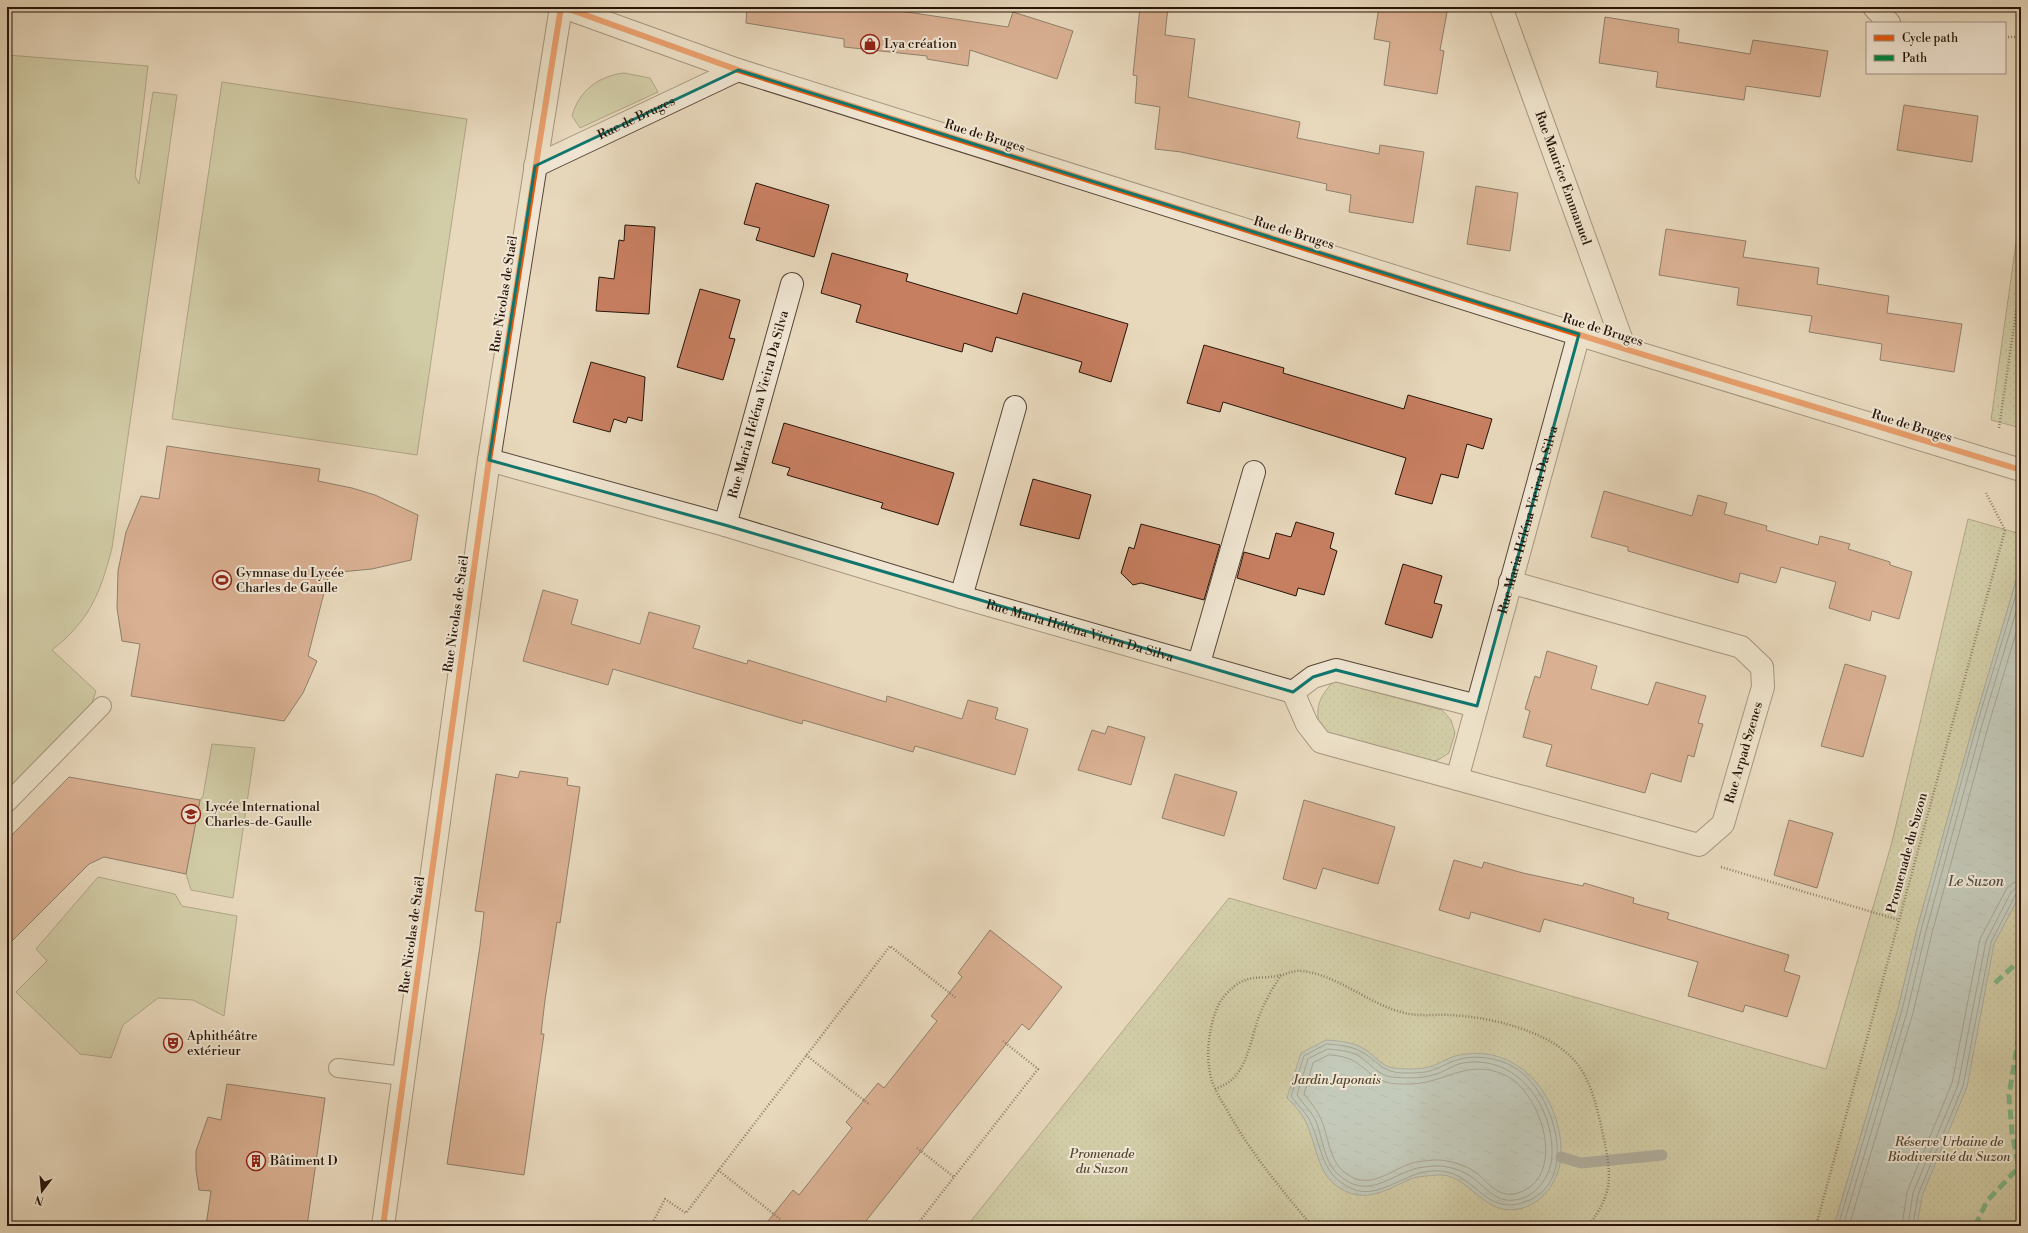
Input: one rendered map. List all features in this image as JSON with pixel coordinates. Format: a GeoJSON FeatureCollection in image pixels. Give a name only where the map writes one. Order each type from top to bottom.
{"type":"FeatureCollection","features":[{"type":"Feature","properties":{"kind":"street","name":"Rue de Bruges"},"geometry":{"type":"LineString","coordinates":[[562,7],[738,70],[1625,349],[2021,470]]}},
{"type":"Feature","properties":{"kind":"street","name":"Rue Nicolas de Staël"},"geometry":{"type":"LineString","coordinates":[[383,1226],[489,460],[535,166],[562,7]]}},
{"type":"Feature","properties":{"kind":"street","name":"Rue Maurice Emmanuel"},"geometry":{"type":"LineString","coordinates":[[1501,7],[1625,349]]}},
{"type":"Feature","properties":{"kind":"street"},"geometry":{"type":"LineString","coordinates":[[1874,7],[1888,22]]}},
{"type":"Feature","properties":{"kind":"street","name":"Rue de Bruges"},"geometry":{"type":"LineString","coordinates":[[535,166],[738,70]]}},
{"type":"Feature","properties":{"kind":"street","name":"Rue Maria Héléna Vieira Da Silva"},"geometry":{"type":"LineString","coordinates":[[725,525],[792,284]]}},
{"type":"Feature","properties":{"kind":"street","name":"Rue Maria Héléna Vieira Da Silva"},"geometry":{"type":"LineString","coordinates":[[1457,779],[1579,334]]}},
{"type":"Feature","properties":{"kind":"street"},"geometry":{"type":"LineString","coordinates":[[960,597],[1015,407]]}},
{"type":"Feature","properties":{"kind":"street","name":"Rue Maria Héléna Vieira Da Silva"},"geometry":{"type":"LineString","coordinates":[[489,460],[725,525],[960,597],[1199,663],[1293,692]]}},
{"type":"Feature","properties":{"kind":"street"},"geometry":{"type":"LineString","coordinates":[[1199,663],[1254,472]]}},
{"type":"Feature","properties":{"kind":"street","name":"Rue Arpad Szenes"},"geometry":{"type":"LineString","coordinates":[[1510,582],[1741,647],[1762,667],[1763,687],[1722,824],[1700,845]]}},
{"type":"Feature","properties":{"kind":"street"},"geometry":{"type":"LineString","coordinates":[[1476,706],[1336,670],[1313,677],[1293,692],[1307,724],[1321,742],[1700,845]]}},
{"type":"Feature","properties":{"kind":"lane"},"geometry":{"type":"LineString","coordinates":[[7,803],[102,706]]}},
{"type":"Feature","properties":{"kind":"lane"},"geometry":{"type":"LineString","coordinates":[[338,1068],[403,1076]]}},
{"type":"Feature","properties":{"kind":"path"},"geometry":{"type":"LineString","coordinates":[[2006,37],[2021,37]]}},
{"type":"Feature","properties":{"kind":"path"},"geometry":{"type":"LineString","coordinates":[[1999,428],[2021,278]]}},
{"type":"Feature","properties":{"kind":"path"},"geometry":{"type":"LineString","coordinates":[[1700,845],[1723,869],[1899,920]]}},
{"type":"Feature","properties":{"kind":"path"},"geometry":{"type":"LineString","coordinates":[[652,1226],[665,1200],[686,1212],[890,946],[956,998]]}},
{"type":"Feature","properties":{"kind":"path"},"geometry":{"type":"LineString","coordinates":[[1312,1226],[1254,1154],[1215,1089],[1210,1075],[1208,1060],[1210,1035],[1217,1007],[1233,988],[1246,979],[1302,971],[1327,978],[1380,1004],[1405,1014],[1421,1016],[1450,1015],[1479,1019],[1511,1026],[1544,1038],[1575,1062],[1590,1087],[1603,1137],[1609,1174],[1607,1195],[1588,1226]]}},
{"type":"Feature","properties":{"kind":"path"},"geometry":{"type":"LineString","coordinates":[[1215,1089],[1229,1082],[1237,1074],[1244,1061],[1262,1011],[1282,975]]}},
{"type":"Feature","properties":{"kind":"path"},"geometry":{"type":"LineString","coordinates":[[916,1226],[1038,1069],[1003,1041]]}},
{"type":"Feature","properties":{"kind":"path"},"geometry":{"type":"LineString","coordinates":[[806,1055],[870,1105]]}},
{"type":"Feature","properties":{"kind":"path"},"geometry":{"type":"LineString","coordinates":[[917,1148],[954,1177]]}},
{"type":"Feature","properties":{"kind":"path"},"geometry":{"type":"LineString","coordinates":[[718,1170],[780,1218]]}},
{"type":"Feature","properties":{"kind":"highlighted area"},"geometry":{"type":"Polygon","coordinates":[[[738,70],[1579,334],[1477,706],[1336,670],[1313,677],[1293,692],[725,525],[489,460],[535,166],[738,70]]]}},
{"type":"Feature","properties":{"kind":"green space"},"geometry":{"type":"Polygon","coordinates":[[[7,55],[148,66],[135,176],[139,184],[153,92],[177,95],[112,548],[98,593],[85,617],[65,639],[52,650],[96,691],[92,703],[7,792],[7,55]]]}},
{"type":"Feature","properties":{"kind":"green space"},"geometry":{"type":"Polygon","coordinates":[[[624,73],[650,78],[658,92],[580,128],[572,116],[579,99],[598,81],[606,77],[624,73]]]}},
{"type":"Feature","properties":{"kind":"green space"},"geometry":{"type":"Polygon","coordinates":[[[222,82],[467,119],[417,455],[172,419],[222,82]]]}},
{"type":"Feature","properties":{"kind":"green space"},"geometry":{"type":"Polygon","coordinates":[[[2021,208],[2021,428],[1991,420],[2021,208]]]}},
{"type":"Feature","properties":{"kind":"green space","name":"Jardin Japonais"},"geometry":{"type":"Polygon","coordinates":[[[1968,519],[2021,534],[2021,564],[1974,723],[1917,929],[1898,1009],[1834,1226],[967,1226],[1229,898],[1826,1069],[1892,842],[1968,519]]]}},
{"type":"Feature","properties":{"kind":"green space","name":"Le Suzon"},"geometry":{"type":"Polygon","coordinates":[[[2021,569],[2021,1226],[1854,1226],[2021,569]]]}},
{"type":"Feature","properties":{"kind":"green space"},"geometry":{"type":"Polygon","coordinates":[[[1334,681],[1442,710],[1451,720],[1455,733],[1449,753],[1438,760],[1427,762],[1320,731],[1318,716],[1319,704],[1324,693],[1334,681]]]}},
{"type":"Feature","properties":{"kind":"green space"},"geometry":{"type":"Polygon","coordinates":[[[212,744],[255,748],[233,898],[191,890],[186,874],[200,800],[203,796],[212,744]]]}},
{"type":"Feature","properties":{"kind":"green space"},"geometry":{"type":"Polygon","coordinates":[[[98,877],[175,894],[182,906],[237,916],[224,1016],[193,1000],[158,998],[123,1025],[111,1058],[80,1054],[16,992],[47,961],[36,949],[98,877]]]}},
{"type":"Feature","properties":{"kind":"water","name":"Le Suzon"},"geometry":{"type":"Polygon","coordinates":[[[2021,564],[2021,893],[1994,944],[1967,1087],[1922,1196],[1917,1226],[1834,1226],[1898,1009],[1917,929],[1974,723],[2021,564]]]}},
{"type":"Feature","properties":{"kind":"water"},"geometry":{"type":"Polygon","coordinates":[[[1326,1040],[1342,1041],[1357,1045],[1366,1050],[1386,1066],[1394,1068],[1423,1068],[1460,1055],[1482,1054],[1502,1058],[1519,1067],[1534,1080],[1546,1096],[1555,1115],[1560,1135],[1561,1156],[1558,1172],[1550,1188],[1531,1205],[1509,1210],[1497,1207],[1487,1202],[1468,1187],[1449,1176],[1437,1175],[1416,1177],[1383,1191],[1364,1195],[1345,1191],[1334,1184],[1328,1178],[1320,1164],[1310,1132],[1303,1117],[1287,1098],[1301,1053],[1326,1040]]]}},
{"type":"Feature","properties":{"kind":"building"},"geometry":{"type":"Polygon","coordinates":[[[747,7],[873,7],[1008,27],[1013,12],[1073,31],[1057,79],[970,50],[968,66],[927,59],[927,56],[844,47],[844,39],[746,23],[747,7]]]}},
{"type":"Feature","properties":{"kind":"building"},"geometry":{"type":"Polygon","coordinates":[[[1140,7],[1168,7],[1165,35],[1195,39],[1188,97],[1300,122],[1297,138],[1379,154],[1380,145],[1424,152],[1413,223],[1349,212],[1351,195],[1326,190],[1327,184],[1181,152],[1155,149],[1160,107],[1135,103],[1137,76],[1133,75],[1140,7]]]}},
{"type":"Feature","properties":{"kind":"building"},"geometry":{"type":"Polygon","coordinates":[[[1379,7],[1448,7],[1440,50],[1444,51],[1437,94],[1384,85],[1390,42],[1374,39],[1379,7]]]}},
{"type":"Feature","properties":{"kind":"building"},"geometry":{"type":"Polygon","coordinates":[[[1605,17],[1679,29],[1678,42],[1750,54],[1753,40],[1828,51],[1820,97],[1746,86],[1744,100],[1656,87],[1658,72],[1599,63],[1605,17]]]}},
{"type":"Feature","properties":{"kind":"building"},"geometry":{"type":"Polygon","coordinates":[[[1904,105],[1978,116],[1972,162],[1897,150],[1904,105]]]}},
{"type":"Feature","properties":{"kind":"building"},"geometry":{"type":"Polygon","coordinates":[[[756,183],[829,205],[814,257],[756,240],[760,228],[744,224],[756,183]]]}},
{"type":"Feature","properties":{"kind":"building"},"geometry":{"type":"Polygon","coordinates":[[[1476,186],[1518,193],[1510,251],[1467,244],[1476,186]]]}},
{"type":"Feature","properties":{"kind":"building"},"geometry":{"type":"Polygon","coordinates":[[[625,225],[655,227],[649,314],[596,311],[599,277],[614,279],[619,240],[624,241],[625,225]]]}},
{"type":"Feature","properties":{"kind":"building"},"geometry":{"type":"Polygon","coordinates":[[[1666,229],[1746,241],[1743,257],[1819,268],[1817,284],[1889,296],[1887,313],[1962,324],[1954,372],[1880,360],[1882,344],[1809,332],[1812,316],[1737,305],[1739,288],[1659,275],[1666,229]]]}},
{"type":"Feature","properties":{"kind":"building"},"geometry":{"type":"Polygon","coordinates":[[[832,253],[908,274],[906,281],[1017,314],[1023,293],[1128,324],[1111,382],[1079,372],[1082,362],[996,337],[992,352],[964,343],[962,352],[856,322],[861,305],[821,293],[832,253]]]}},
{"type":"Feature","properties":{"kind":"building"},"geometry":{"type":"Polygon","coordinates":[[[700,289],[740,300],[729,338],[735,339],[723,380],[677,367],[700,289]]]}},
{"type":"Feature","properties":{"kind":"building"},"geometry":{"type":"Polygon","coordinates":[[[1204,345],[1284,368],[1283,373],[1404,409],[1408,395],[1492,419],[1483,449],[1467,444],[1458,478],[1441,474],[1432,504],[1395,494],[1406,458],[1223,402],[1220,412],[1187,403],[1204,345]]]}},
{"type":"Feature","properties":{"kind":"building"},"geometry":{"type":"Polygon","coordinates":[[[591,362],[645,377],[642,421],[628,417],[626,423],[614,419],[610,432],[573,422],[591,362]]]}},
{"type":"Feature","properties":{"kind":"building"},"geometry":{"type":"Polygon","coordinates":[[[784,423],[954,473],[938,525],[881,508],[883,503],[787,475],[790,468],[772,463],[784,423]]]}},
{"type":"Feature","properties":{"kind":"building","name":"Gymnase du Lycée Charles de Gaulle"},"geometry":{"type":"Polygon","coordinates":[[[167,446],[320,469],[318,481],[352,488],[375,495],[418,515],[411,560],[372,569],[329,573],[308,656],[317,661],[303,693],[284,721],[131,696],[140,644],[122,641],[117,608],[118,571],[126,532],[141,496],[159,499],[167,446]]]}},
{"type":"Feature","properties":{"kind":"building"},"geometry":{"type":"Polygon","coordinates":[[[1033,479],[1091,495],[1079,539],[1020,525],[1033,479]]]}},
{"type":"Feature","properties":{"kind":"building"},"geometry":{"type":"Polygon","coordinates":[[[1604,491],[1692,516],[1698,495],[1727,503],[1724,514],[1767,526],[1766,530],[1818,545],[1820,536],[1850,544],[1848,549],[1890,562],[1890,565],[1912,572],[1899,619],[1872,611],[1870,621],[1829,608],[1836,582],[1781,567],[1776,583],[1740,573],[1738,583],[1628,551],[1628,547],[1591,537],[1604,491]]]}},
{"type":"Feature","properties":{"kind":"building"},"geometry":{"type":"Polygon","coordinates":[[[1296,522],[1334,533],[1330,548],[1337,551],[1324,595],[1298,588],[1296,596],[1237,578],[1244,552],[1269,559],[1276,533],[1291,537],[1296,522]]]}},
{"type":"Feature","properties":{"kind":"building"},"geometry":{"type":"Polygon","coordinates":[[[1141,524],[1220,545],[1204,600],[1141,583],[1133,585],[1121,573],[1129,547],[1134,549],[1141,524]]]}},
{"type":"Feature","properties":{"kind":"building"},"geometry":{"type":"Polygon","coordinates":[[[1403,564],[1442,576],[1434,603],[1442,605],[1432,638],[1385,624],[1403,564]]]}},
{"type":"Feature","properties":{"kind":"building"},"geometry":{"type":"Polygon","coordinates":[[[543,590],[578,600],[571,624],[640,644],[649,612],[700,626],[693,648],[747,664],[748,660],[886,702],[887,696],[962,719],[968,700],[998,708],[995,719],[1028,729],[1015,775],[915,746],[913,752],[803,720],[802,724],[613,669],[608,685],[523,661],[543,590]]]}},
{"type":"Feature","properties":{"kind":"building"},"geometry":{"type":"Polygon","coordinates":[[[1547,651],[1597,666],[1591,689],[1648,705],[1656,682],[1706,696],[1698,723],[1703,724],[1694,757],[1688,755],[1681,782],[1651,773],[1645,793],[1546,766],[1552,745],[1523,737],[1530,711],[1525,709],[1535,676],[1540,678],[1547,651]]]}},
{"type":"Feature","properties":{"kind":"building"},"geometry":{"type":"Polygon","coordinates":[[[1845,664],[1886,676],[1863,757],[1821,746],[1845,664]]]}},
{"type":"Feature","properties":{"kind":"building"},"geometry":{"type":"Polygon","coordinates":[[[1108,726],[1145,737],[1131,785],[1078,770],[1092,730],[1105,734],[1108,726]]]}},
{"type":"Feature","properties":{"kind":"building"},"geometry":{"type":"Polygon","coordinates":[[[520,771],[568,778],[567,785],[580,787],[560,923],[557,922],[545,1000],[541,1034],[544,1034],[524,1175],[447,1164],[480,946],[484,912],[475,911],[496,774],[518,778],[520,771]]]}},
{"type":"Feature","properties":{"kind":"building"},"geometry":{"type":"Polygon","coordinates":[[[1175,774],[1237,792],[1224,836],[1162,818],[1175,774]]]}},
{"type":"Feature","properties":{"kind":"building"},"geometry":{"type":"Polygon","coordinates":[[[69,777],[200,800],[186,874],[104,857],[89,864],[7,946],[7,840],[69,777]]]}},
{"type":"Feature","properties":{"kind":"building"},"geometry":{"type":"Polygon","coordinates":[[[1304,800],[1395,827],[1378,884],[1323,868],[1316,889],[1283,879],[1304,800]]]}},
{"type":"Feature","properties":{"kind":"building"},"geometry":{"type":"Polygon","coordinates":[[[1789,820],[1833,833],[1817,888],[1774,875],[1789,820]]]}},
{"type":"Feature","properties":{"kind":"building"},"geometry":{"type":"Polygon","coordinates":[[[1454,860],[1482,868],[1484,862],[1523,873],[1583,886],[1584,883],[1634,898],[1633,903],[1669,913],[1667,919],[1789,955],[1784,971],[1800,976],[1787,1017],[1745,1005],[1743,1012],[1688,996],[1698,962],[1544,919],[1540,932],[1471,912],[1469,919],[1439,910],[1454,860]]]}},
{"type":"Feature","properties":{"kind":"building"},"geometry":{"type":"Polygon","coordinates":[[[990,930],[1062,987],[1029,1030],[1022,1024],[862,1226],[764,1226],[793,1190],[799,1195],[852,1128],[846,1122],[878,1083],[884,1088],[937,1021],[931,1016],[962,977],[958,973],[990,930]]]}},
{"type":"Feature","properties":{"kind":"building","name":"Bâtiment D"},"geometry":{"type":"Polygon","coordinates":[[[227,1084],[325,1098],[307,1226],[206,1226],[211,1191],[199,1190],[196,1170],[196,1151],[208,1117],[221,1120],[227,1084]]]}},
{"type":"Feature","properties":{"kind":"waterway"},"geometry":{"type":"LineString","coordinates":[[1561,1157],[1581,1163],[1662,1155]]}},
{"type":"Feature","properties":{"kind":"marked path"},"geometry":{"type":"LineString","coordinates":[[1995,983],[2021,959]]}},
{"type":"Feature","properties":{"kind":"marked path"},"geometry":{"type":"LineString","coordinates":[[2021,1036],[2018,1041],[2009,1095],[2012,1133],[2019,1167],[2021,1167]]}},
{"type":"Feature","properties":{"kind":"marked path"},"geometry":{"type":"LineString","coordinates":[[1975,1226],[1987,1201],[2019,1167]]}},
{"type":"Feature","properties":{"kind":"cycle path"},"geometry":{"type":"LineString","coordinates":[[383,1226],[489,460],[561,7]]}},
{"type":"Feature","properties":{"kind":"cycle path"},"geometry":{"type":"LineString","coordinates":[[563,7],[738,70],[1625,349],[2021,470]]}},
{"type":"Feature","properties":{"kind":"place","name":"Lya création"},"geometry":{"type":"Point","coordinates":[870,44]}},
{"type":"Feature","properties":{"kind":"place","name":"Gymnase du Lycée Charles de Gaulle"},"geometry":{"type":"Point","coordinates":[222,580]}},
{"type":"Feature","properties":{"kind":"place","name":"Lycée International Charles-de-Gaulle"},"geometry":{"type":"Point","coordinates":[191,814]}},
{"type":"Feature","properties":{"kind":"place","name":"Aphithéâtre extérieur"},"geometry":{"type":"Point","coordinates":[173,1043]}},
{"type":"Feature","properties":{"kind":"place","name":"Bâtiment D"},"geometry":{"type":"Point","coordinates":[256,1161]}},
{"type":"Feature","properties":{"kind":"park label","name":"Réserve Urbaine de Biodiversité du Suzon"},"geometry":{"type":"Point","coordinates":[1949,1150]}},
{"type":"Feature","properties":{"kind":"park label","name":"Promenade du Suzon"},"geometry":{"type":"Point","coordinates":[1102,1162]}}]}
